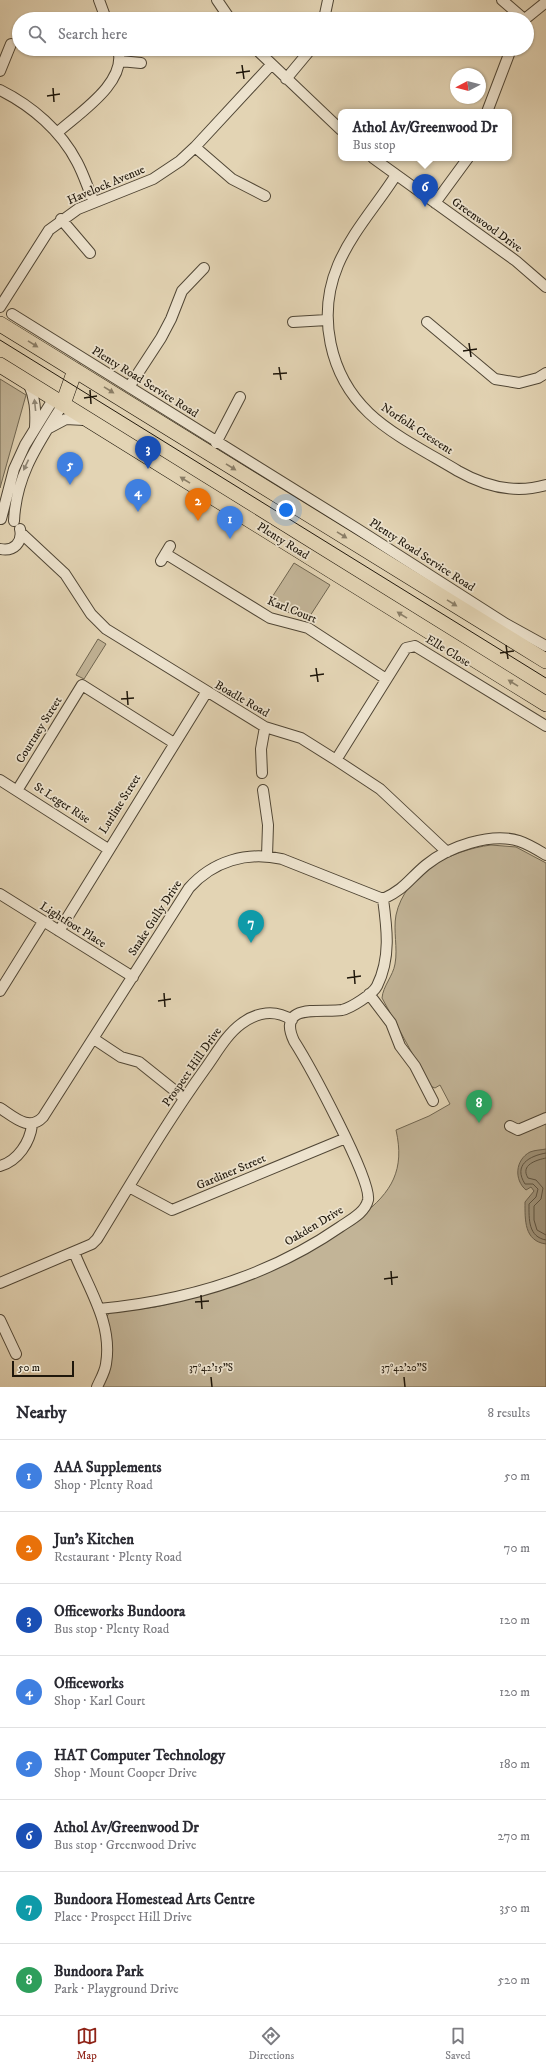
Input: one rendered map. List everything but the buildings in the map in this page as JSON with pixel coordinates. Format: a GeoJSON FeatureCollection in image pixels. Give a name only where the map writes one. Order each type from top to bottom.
{"type":"FeatureCollection","features":[{"type":"Feature","properties":{"kind":"highway"},"geometry":{"type":"LineString","coordinates":[[0,324],[281,490],[546,661]]}},
{"type":"Feature","properties":{"kind":"highway","name":"Plenty Road"},"geometry":{"type":"LineString","coordinates":[[0,365],[546,704]]}},
{"type":"Feature","properties":{"kind":"highway"},"geometry":{"type":"LineString","coordinates":[[58,401],[76,370]]}},
{"type":"Feature","properties":{"kind":"street"},"geometry":{"type":"LineString","coordinates":[[99,0],[103,12]]}},
{"type":"Feature","properties":{"kind":"street"},"geometry":{"type":"LineString","coordinates":[[217,0],[225,12]]}},
{"type":"Feature","properties":{"kind":"street"},"geometry":{"type":"LineString","coordinates":[[325,12],[328,0]]}},
{"type":"Feature","properties":{"kind":"street"},"geometry":{"type":"LineString","coordinates":[[502,0],[517,12]]}},
{"type":"Feature","properties":{"kind":"street"},"geometry":{"type":"LineString","coordinates":[[534,12],[546,2]]}},
{"type":"Feature","properties":{"kind":"street"},"geometry":{"type":"LineString","coordinates":[[0,71],[11,44]]}},
{"type":"Feature","properties":{"kind":"street"},"geometry":{"type":"LineString","coordinates":[[58,132],[105,90],[117,71],[120,61],[119,56]]}},
{"type":"Feature","properties":{"kind":"street"},"geometry":{"type":"LineString","coordinates":[[263,56],[338,127]]}},
{"type":"Feature","properties":{"kind":"street"},"geometry":{"type":"LineString","coordinates":[[286,79],[305,56]]}},
{"type":"Feature","properties":{"kind":"street"},"geometry":{"type":"LineString","coordinates":[[488,109],[508,56]]}},
{"type":"Feature","properties":{"kind":"street"},"geometry":{"type":"LineString","coordinates":[[120,61],[141,63]]}},
{"type":"Feature","properties":{"kind":"street","name":"Havelock Avenue"},"geometry":{"type":"LineString","coordinates":[[0,308],[43,237],[61,219],[94,202],[153,179],[180,161],[272,65]]}},
{"type":"Feature","properties":{"kind":"street"},"geometry":{"type":"LineString","coordinates":[[0,90],[24,105],[58,132],[77,162],[94,202]]}},
{"type":"Feature","properties":{"kind":"street"},"geometry":{"type":"LineString","coordinates":[[195,146],[232,179],[265,196]]}},
{"type":"Feature","properties":{"kind":"street","name":"Greenwood Drive"},"geometry":{"type":"LineString","coordinates":[[377,161],[516,262],[546,287]]}},
{"type":"Feature","properties":{"kind":"street"},"geometry":{"type":"LineString","coordinates":[[435,203],[466,161]]}},
{"type":"Feature","properties":{"kind":"street","name":"Norfolk Crescent"},"geometry":{"type":"LineString","coordinates":[[396,175],[350,242],[341,259],[330,294],[327,320],[332,354],[344,380],[359,404],[378,421],[458,472],[483,484],[515,489],[546,486]]}},
{"type":"Feature","properties":{"kind":"street"},"geometry":{"type":"LineString","coordinates":[[61,219],[90,253]]}},
{"type":"Feature","properties":{"kind":"street"},"geometry":{"type":"LineString","coordinates":[[129,387],[164,332],[182,291],[204,268]]}},
{"type":"Feature","properties":{"kind":"street","name":"Plenty Road Service Road"},"geometry":{"type":"LineString","coordinates":[[12,314],[216,442],[281,490],[506,624],[546,646]]}},
{"type":"Feature","properties":{"kind":"street"},"geometry":{"type":"LineString","coordinates":[[293,322],[327,320]]}},
{"type":"Feature","properties":{"kind":"street"},"geometry":{"type":"LineString","coordinates":[[427,322],[495,379],[519,383],[538,378],[546,373]]}},
{"type":"Feature","properties":{"kind":"street"},"geometry":{"type":"LineString","coordinates":[[15,333],[33,327]]}},
{"type":"Feature","properties":{"kind":"street"},"geometry":{"type":"LineString","coordinates":[[28,382],[34,395],[36,410],[35,429]]}},
{"type":"Feature","properties":{"kind":"street"},"geometry":{"type":"LineString","coordinates":[[216,442],[240,397]]}},
{"type":"Feature","properties":{"kind":"street"},"geometry":{"type":"LineString","coordinates":[[58,401],[46,431],[23,471],[15,508],[14,521],[1,519],[14,469],[24,445],[58,401]]}},
{"type":"Feature","properties":{"kind":"street"},"geometry":{"type":"LineString","coordinates":[[46,431],[56,423],[66,419],[76,418],[91,422]]}},
{"type":"Feature","properties":{"kind":"street","name":"Boadle Road"},"geometry":{"type":"LineString","coordinates":[[14,521],[18,525],[21,533],[65,574],[98,624],[206,693],[265,727],[301,738],[336,760],[380,789],[447,852]]}},
{"type":"Feature","properties":{"kind":"street"},"geometry":{"type":"LineString","coordinates":[[16,546],[21,538],[21,533]]}},
{"type":"Feature","properties":{"kind":"street"},"geometry":{"type":"LineString","coordinates":[[1,552],[16,546],[39,550]]}},
{"type":"Feature","properties":{"kind":"street","name":"Karl Court"},"geometry":{"type":"LineString","coordinates":[[166,553],[270,618],[308,628],[386,679]]}},
{"type":"Feature","properties":{"kind":"street","name":"Elle Close"},"geometry":{"type":"LineString","coordinates":[[336,760],[406,648],[416,646],[546,726]]}},
{"type":"Feature","properties":{"kind":"street","name":"Courtney Street"},"geometry":{"type":"LineString","coordinates":[[18,790],[82,685],[174,743]]}},
{"type":"Feature","properties":{"kind":"street","name":"Lurline Street"},"geometry":{"type":"LineString","coordinates":[[59,931],[108,849],[206,693]]}},
{"type":"Feature","properties":{"kind":"street"},"geometry":{"type":"LineString","coordinates":[[262,773],[261,749],[265,727]]}},
{"type":"Feature","properties":{"kind":"street","name":"St Leger Rise"},"geometry":{"type":"LineString","coordinates":[[0,780],[18,790],[108,849]]}},
{"type":"Feature","properties":{"kind":"street"},"geometry":{"type":"LineString","coordinates":[[262,790],[268,825],[267,856]]}},
{"type":"Feature","properties":{"kind":"street"},"geometry":{"type":"LineString","coordinates":[[292,1020],[304,1011],[345,1009],[369,994],[376,986],[386,959],[386,933],[383,899],[398,893],[427,864],[464,844],[493,838],[519,841],[546,856]]}},
{"type":"Feature","properties":{"kind":"street","name":"Snake Gully Drive"},"geometry":{"type":"LineString","coordinates":[[32,1125],[39,1122],[44,1117],[189,888],[209,869],[231,860],[267,856],[282,859],[383,899]]}},
{"type":"Feature","properties":{"kind":"street","name":"Lightfoot Place"},"geometry":{"type":"LineString","coordinates":[[0,894],[133,977]]}},
{"type":"Feature","properties":{"kind":"street"},"geometry":{"type":"LineString","coordinates":[[0,991],[43,922]]}},
{"type":"Feature","properties":{"kind":"street"},"geometry":{"type":"LineString","coordinates":[[369,994],[391,1024],[400,1046],[415,1066],[433,1101]]}},
{"type":"Feature","properties":{"kind":"street","name":"Prospect Hill Drive"},"geometry":{"type":"LineString","coordinates":[[0,1283],[92,1244],[97,1239],[184,1098],[229,1036],[241,1024],[269,1012],[282,1014],[292,1020]]}},
{"type":"Feature","properties":{"kind":"street","name":"Oakden Drive"},"geometry":{"type":"LineString","coordinates":[[100,1309],[137,1306],[188,1295],[239,1279],[280,1262],[332,1233],[361,1212],[368,1200],[366,1186],[346,1138],[290,1032],[292,1020]]}},
{"type":"Feature","properties":{"kind":"street"},"geometry":{"type":"LineString","coordinates":[[94,1039],[121,1057],[139,1062],[184,1098]]}},
{"type":"Feature","properties":{"kind":"street"},"geometry":{"type":"LineString","coordinates":[[0,1108],[25,1124],[32,1125],[29,1140],[17,1156],[0,1166]]}},
{"type":"Feature","properties":{"kind":"street"},"geometry":{"type":"LineString","coordinates":[[510,1126],[518,1130],[546,1118]]}},
{"type":"Feature","properties":{"kind":"street","name":"Gardiner Street"},"geometry":{"type":"LineString","coordinates":[[129,1187],[172,1210],[346,1138]]}},
{"type":"Feature","properties":{"kind":"street"},"geometry":{"type":"LineString","coordinates":[[74,1252],[100,1309],[107,1337],[106,1365],[97,1387]]}},
{"type":"Feature","properties":{"kind":"street"},"geometry":{"type":"LineString","coordinates":[[0,1320],[16,1354]]}},
{"type":"Feature","properties":{"kind":"shaded area"},"geometry":{"type":"Polygon","coordinates":[[[0,379],[26,395],[0,488],[0,379]]]}},
{"type":"Feature","properties":{"kind":"shaded area"},"geometry":{"type":"Polygon","coordinates":[[[294,563],[330,585],[308,619],[267,605],[294,563]]]}},
{"type":"Feature","properties":{"kind":"shaded area"},"geometry":{"type":"Polygon","coordinates":[[[98,639],[106,644],[84,679],[76,675],[98,639]]]}},
{"type":"Feature","properties":{"kind":"shaded area"},"geometry":{"type":"Polygon","coordinates":[[[491,845],[516,847],[546,863],[546,1387],[103,1387],[106,1318],[109,1313],[155,1307],[185,1300],[230,1286],[361,1216],[381,1198],[394,1179],[399,1157],[396,1130],[429,1116],[450,1104],[440,1085],[435,1088],[430,1086],[382,998],[384,989],[395,964],[396,915],[401,900],[409,887],[432,866],[446,858],[461,852],[491,845]]]}},
{"type":"Feature","properties":{"kind":"water"},"geometry":{"type":"Polygon","coordinates":[[[546,1149],[546,1244],[533,1239],[527,1229],[525,1202],[534,1191],[531,1187],[526,1190],[522,1186],[519,1181],[518,1170],[521,1160],[530,1152],[546,1149]]]}},
{"type":"Feature","properties":{"kind":"tram line"},"geometry":{"type":"LineString","coordinates":[[0,340],[546,678]]}},
{"type":"Feature","properties":{"kind":"place","name":"Athol Av/Greenwood Dr"},"geometry":{"type":"Point","coordinates":[425,207]}},
{"type":"Feature","properties":{"kind":"place","name":"Officeworks Bundoora"},"geometry":{"type":"Point","coordinates":[148,469]}},
{"type":"Feature","properties":{"kind":"place","name":"HAT Computer Technology"},"geometry":{"type":"Point","coordinates":[70,485]}},
{"type":"Feature","properties":{"kind":"place","name":"Officeworks"},"geometry":{"type":"Point","coordinates":[138,512]}},
{"type":"Feature","properties":{"kind":"place","name":"Jun's Kitchen"},"geometry":{"type":"Point","coordinates":[198,521]}},
{"type":"Feature","properties":{"kind":"place","name":"AAA Supplements"},"geometry":{"type":"Point","coordinates":[230,539]}},
{"type":"Feature","properties":{"kind":"place","name":"Bundoora Homestead Arts Centre"},"geometry":{"type":"Point","coordinates":[251,943]}},
{"type":"Feature","properties":{"kind":"place","name":"Bundoora Park"},"geometry":{"type":"Point","coordinates":[479,1123]}}]}
